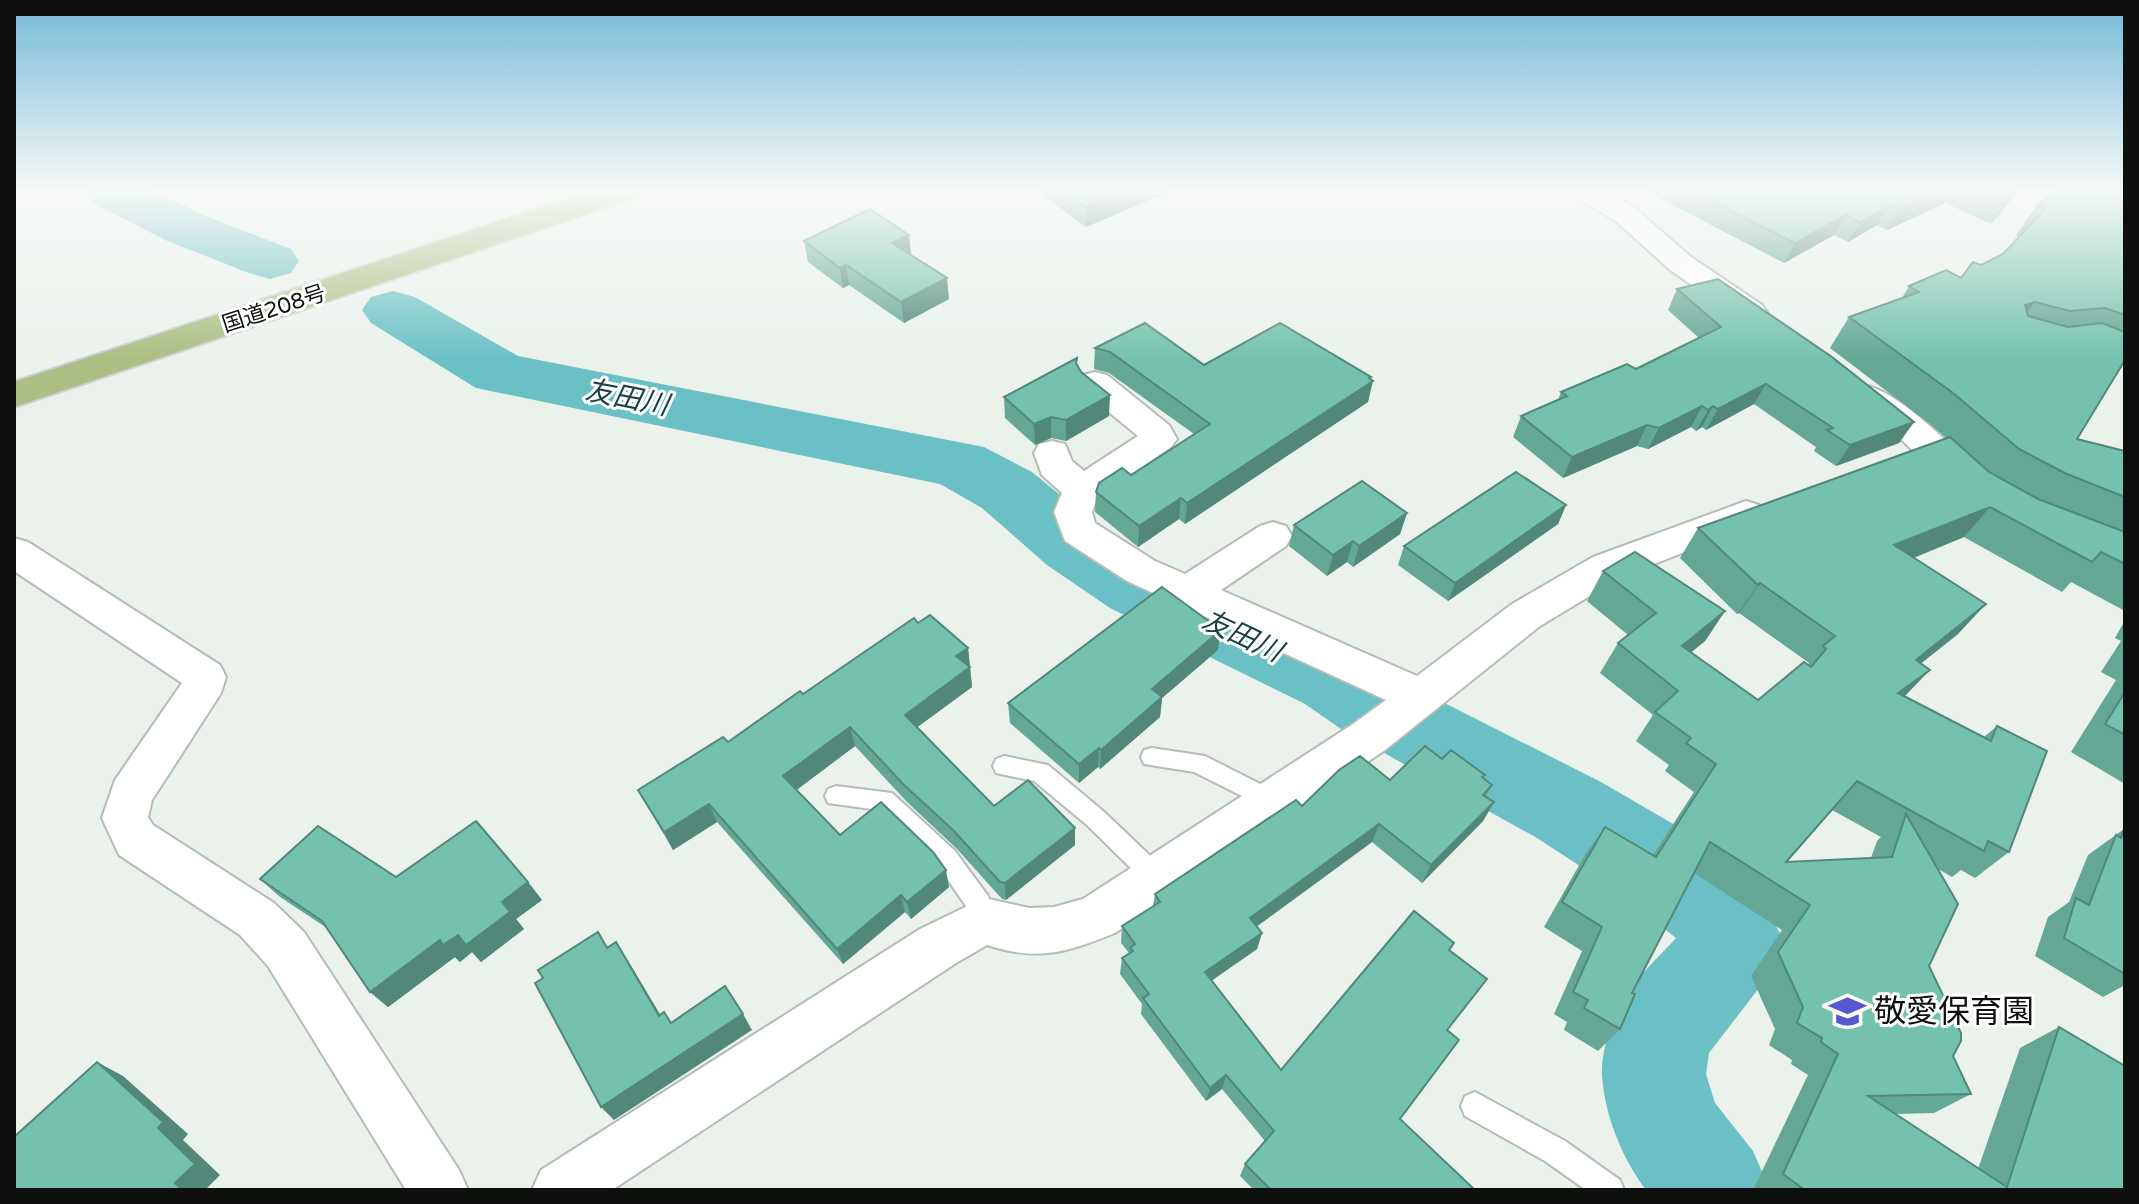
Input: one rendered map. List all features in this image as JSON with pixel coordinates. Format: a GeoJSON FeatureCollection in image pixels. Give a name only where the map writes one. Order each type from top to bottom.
{"type":"FeatureCollection","features":[{"type":"Feature","properties":{"kind":"highway","name":"国道208号"},"geometry":{"type":"LineString","coordinates":[[14,395],[464,246]]}},
{"type":"Feature","properties":{"kind":"street"},"geometry":{"type":"LineString","coordinates":[[1661,246],[1680,263],[1774,328]]}},
{"type":"Feature","properties":{"kind":"street"},"geometry":{"type":"LineString","coordinates":[[1845,378],[1916,434],[1914,455],[2002,504]]}},
{"type":"Feature","properties":{"kind":"street"},"geometry":{"type":"LineString","coordinates":[[1095,383],[1157,433],[1159,439],[1082,490],[1073,512],[1078,531],[1141,571],[1415,700]]}},
{"type":"Feature","properties":{"kind":"street"},"geometry":{"type":"LineString","coordinates":[[1052,453],[1055,466],[1082,490]]}},
{"type":"Feature","properties":{"kind":"street"},"geometry":{"type":"LineString","coordinates":[[561,1190],[938,946],[984,921],[1017,932],[1057,932],[1098,917],[1155,876],[1369,737],[1526,615],[1607,567],[1778,503]]}},
{"type":"Feature","properties":{"kind":"street"},"geometry":{"type":"LineString","coordinates":[[1187,592],[1273,536]]}},
{"type":"Feature","properties":{"kind":"street"},"geometry":{"type":"LineString","coordinates":[[14,552],[205,677],[200,693],[131,794],[125,818],[136,840],[257,919],[286,949],[439,1190]]}},
{"type":"Feature","properties":{"kind":"lane"},"geometry":{"type":"LineString","coordinates":[[1152,757],[1197,763],[1270,800]]}},
{"type":"Feature","properties":{"kind":"lane"},"geometry":{"type":"LineString","coordinates":[[1004,766],[1040,772],[1095,818],[1155,876]]}},
{"type":"Feature","properties":{"kind":"lane"},"geometry":{"type":"LineString","coordinates":[[836,796],[884,800],[947,859],[979,904],[984,921]]}},
{"type":"Feature","properties":{"kind":"lane"},"geometry":{"type":"LineString","coordinates":[[1475,1106],[1555,1151],[1610,1190]]}},
{"type":"Feature","properties":{"kind":"building"},"geometry":{"type":"Polygon","coordinates":[[[811,246],[897,246],[947,278],[901,302],[846,265],[840,268],[811,246]]]}},
{"type":"Feature","properties":{"kind":"building"},"geometry":{"type":"Polygon","coordinates":[[[2010,246],[2125,246],[2125,315],[2105,308],[2070,311],[2035,302],[2025,305],[2028,316],[2068,327],[2102,323],[2125,332],[2125,360],[2077,439],[2125,451],[2125,497],[2067,474],[2019,449],[1953,393],[1849,317],[1919,292],[1909,286],[1946,270],[1961,278],[1973,262],[1981,265],[2003,254],[2010,246]]]}},
{"type":"Feature","properties":{"kind":"building"},"geometry":{"type":"Polygon","coordinates":[[[1718,279],[1832,357],[1914,422],[1850,445],[1827,430],[1833,428],[1766,384],[1718,409],[1713,406],[1708,410],[1702,406],[1659,428],[1647,425],[1572,457],[1521,416],[1567,396],[1561,392],[1627,364],[1636,369],[1721,327],[1677,289],[1718,279]]]}},
{"type":"Feature","properties":{"kind":"building"},"geometry":{"type":"Polygon","coordinates":[[[1145,323],[1204,365],[1280,323],[1373,381],[1187,503],[1181,498],[1139,526],[1096,492],[1099,483],[1122,468],[1131,475],[1210,424],[1110,352],[1095,348],[1145,323]]]}},
{"type":"Feature","properties":{"kind":"building"},"geometry":{"type":"Polygon","coordinates":[[[1077,358],[1081,372],[1110,395],[1066,420],[1051,417],[1034,424],[1004,397],[1077,358]]]}},
{"type":"Feature","properties":{"kind":"building"},"geometry":{"type":"Polygon","coordinates":[[[1950,437],[1989,472],[2038,499],[2125,532],[2125,564],[2101,552],[2092,562],[1990,507],[1894,545],[1986,604],[1916,660],[1930,670],[1898,693],[1991,741],[1997,726],[2047,751],[2009,852],[1988,841],[1984,851],[1857,781],[1786,862],[1892,857],[1906,814],[1958,904],[1929,966],[1961,1033],[1961,1041],[1953,1056],[1971,1094],[1868,1096],[2007,1187],[2059,1027],[2125,1066],[2125,1190],[1805,1190],[1783,1174],[1838,1054],[1821,1042],[1822,1038],[1797,1023],[1803,1007],[1778,952],[1810,905],[1710,842],[1632,993],[1635,994],[1620,1029],[1584,1008],[1588,1000],[1573,992],[1602,927],[1562,902],[1605,827],[1656,857],[1716,764],[1686,743],[1691,738],[1655,712],[1678,691],[1618,643],[1656,613],[1603,571],[1635,552],[1725,611],[1682,646],[1758,700],[1804,662],[1811,667],[1826,649],[1823,646],[1835,636],[1760,583],[1758,585],[1698,528],[1950,437]]]}},
{"type":"Feature","properties":{"kind":"building"},"geometry":{"type":"Polygon","coordinates":[[[1516,472],[1566,505],[1455,583],[1404,546],[1516,472]]]}},
{"type":"Feature","properties":{"kind":"building"},"geometry":{"type":"Polygon","coordinates":[[[1362,481],[1407,513],[1359,546],[1353,541],[1333,555],[1294,525],[1362,481]]]}},
{"type":"Feature","properties":{"kind":"building"},"geometry":{"type":"Polygon","coordinates":[[[1162,587],[1221,630],[1152,689],[1162,697],[1101,750],[1099,748],[1079,764],[1008,703],[1162,587]]]}},
{"type":"Feature","properties":{"kind":"building"},"geometry":{"type":"Polygon","coordinates":[[[930,615],[968,648],[956,656],[970,667],[905,715],[994,806],[1028,780],[1075,828],[1005,883],[1000,882],[954,831],[903,784],[850,727],[783,776],[840,835],[881,802],[933,852],[946,870],[907,902],[901,895],[837,949],[709,804],[664,832],[638,790],[723,737],[728,742],[800,691],[803,694],[914,618],[918,623],[930,615]]]}},
{"type":"Feature","properties":{"kind":"building"},"geometry":{"type":"Polygon","coordinates":[[[2125,692],[2125,735],[2105,724],[2125,692]]]}},
{"type":"Feature","properties":{"kind":"building"},"geometry":{"type":"Polygon","coordinates":[[[1425,746],[1442,759],[1451,750],[1485,775],[1482,777],[1492,785],[1483,795],[1494,802],[1431,865],[1379,824],[1250,918],[1262,933],[1205,972],[1281,1070],[1414,911],[1454,943],[1449,950],[1487,979],[1447,1030],[1459,1040],[1400,1119],[1475,1190],[1271,1190],[1245,1164],[1274,1131],[1226,1075],[1210,1088],[1143,998],[1149,994],[1122,958],[1133,951],[1130,948],[1135,944],[1122,926],[1160,902],[1155,894],[1296,800],[1302,806],[1339,770],[1360,756],[1390,780],[1425,746]]]}},
{"type":"Feature","properties":{"kind":"building"},"geometry":{"type":"Polygon","coordinates":[[[476,821],[528,882],[502,902],[510,912],[466,945],[458,935],[443,945],[440,940],[370,992],[322,921],[260,879],[318,826],[396,877],[476,821]]]}},
{"type":"Feature","properties":{"kind":"building"},"geometry":{"type":"Polygon","coordinates":[[[2124,829],[2125,974],[2064,938],[2076,898],[2089,905],[2116,835],[2121,838],[2124,829]]]}},
{"type":"Feature","properties":{"kind":"building"},"geometry":{"type":"Polygon","coordinates":[[[598,932],[607,948],[616,942],[659,1016],[664,1012],[671,1023],[725,986],[743,1014],[601,1107],[535,983],[543,978],[538,970],[598,932]]]}},
{"type":"Feature","properties":{"kind":"building"},"geometry":{"type":"Polygon","coordinates":[[[97,1062],[163,1122],[158,1128],[195,1164],[175,1183],[182,1190],[14,1190],[14,1137],[97,1062]]]}},
{"type":"Feature","properties":{"kind":"waterway","name":"友田川"},"geometry":{"type":"LineString","coordinates":[[232,246],[270,261]]}},
{"type":"Feature","properties":{"kind":"waterway","name":"友田川"},"geometry":{"type":"LineString","coordinates":[[393,310],[499,373],[959,464],[1007,490],[1073,546],[1137,587],[1334,680],[1371,705],[1569,810],[1642,855],[1722,916],[1735,942],[1661,1033],[1654,1074],[1669,1132],[1714,1190]]}},
{"type":"Feature","properties":{"kind":"place","name":"敬愛保育園"},"geometry":{"type":"Point","coordinates":[1848,1012]}}]}
